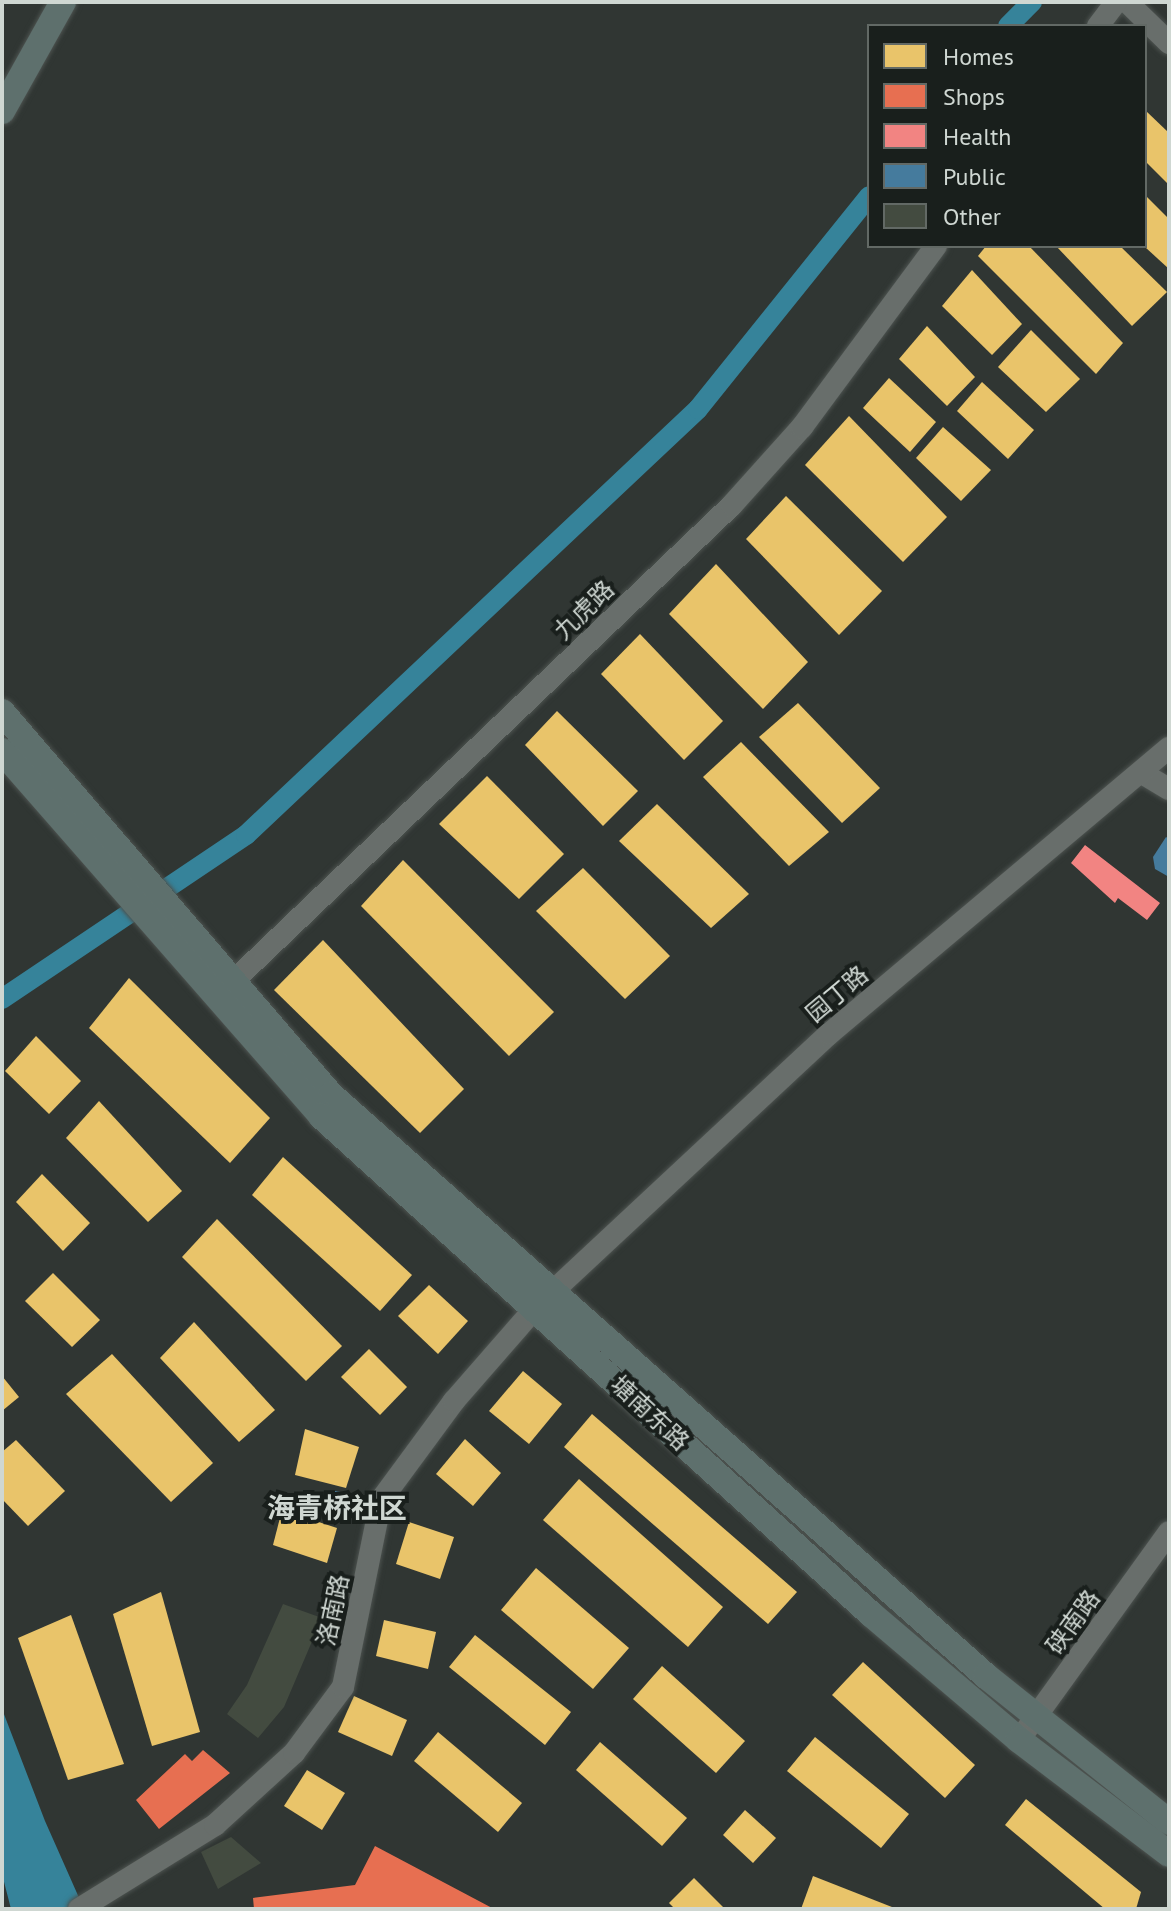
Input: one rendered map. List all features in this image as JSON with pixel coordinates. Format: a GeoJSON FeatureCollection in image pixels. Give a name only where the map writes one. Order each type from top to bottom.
{"type":"FeatureCollection","features":[{"type":"Feature","properties":{"kind":"main road"},"geometry":{"type":"LineString","coordinates":[[2,111],[63,2]]}},
{"type":"Feature","properties":{"kind":"main road"},"geometry":{"type":"LineString","coordinates":[[2,712],[122,870]]}},
{"type":"Feature","properties":{"kind":"main road"},"geometry":{"type":"LineString","coordinates":[[2,751],[122,870]]}},
{"type":"Feature","properties":{"kind":"main road","name":"塘南东路"},"geometry":{"type":"LineString","coordinates":[[122,870],[225,988],[331,1095],[802,1553],[1019,1740],[1169,1854]]}},
{"type":"Feature","properties":{"kind":"main road","name":"塘南东路"},"geometry":{"type":"LineString","coordinates":[[543,1300],[1037,1718],[1169,1822]]}},
{"type":"Feature","properties":{"kind":"street"},"geometry":{"type":"LineString","coordinates":[[1100,24],[1116,2]]}},
{"type":"Feature","properties":{"kind":"street"},"geometry":{"type":"LineString","coordinates":[[1127,2],[1169,43]]}},
{"type":"Feature","properties":{"kind":"street","name":"九虎路"},"geometry":{"type":"LineString","coordinates":[[225,988],[732,505],[802,427],[935,248]]}},
{"type":"Feature","properties":{"kind":"street","name":"园丁路"},"geometry":{"type":"LineString","coordinates":[[543,1300],[829,1034],[1169,748]]}},
{"type":"Feature","properties":{"kind":"street"},"geometry":{"type":"LineString","coordinates":[[1142,773],[1169,789]]}},
{"type":"Feature","properties":{"kind":"street","name":"洛南路"},"geometry":{"type":"LineString","coordinates":[[79,1909],[215,1825],[294,1753],[335,1698],[346,1672],[381,1500],[454,1401],[543,1300]]}},
{"type":"Feature","properties":{"kind":"street","name":"硖南路"},"geometry":{"type":"LineString","coordinates":[[1019,1740],[1169,1532]]}},
{"type":"Feature","properties":{"kind":"water"},"geometry":{"type":"Polygon","coordinates":[[[2,1709],[45,1821],[84,1909],[11,1909],[2,1874],[2,1709]]]}},
{"type":"Feature","properties":{"kind":"building: Homes"},"geometry":{"type":"Polygon","coordinates":[[[1147,112],[1169,133],[1169,185],[1147,163],[1147,112]]]}},
{"type":"Feature","properties":{"kind":"building: Homes"},"geometry":{"type":"Polygon","coordinates":[[[1147,197],[1169,219],[1169,269],[1146,248],[1147,197]]]}},
{"type":"Feature","properties":{"kind":"building: Homes"},"geometry":{"type":"Polygon","coordinates":[[[984,248],[1031,248],[1123,343],[1096,374],[978,256],[984,248]]]}},
{"type":"Feature","properties":{"kind":"building: Homes"},"geometry":{"type":"Polygon","coordinates":[[[1058,248],[1122,248],[1167,292],[1132,326],[1058,248]]]}},
{"type":"Feature","properties":{"kind":"building: Homes"},"geometry":{"type":"Polygon","coordinates":[[[972,270],[1022,324],[992,355],[942,306],[972,270]]]}},
{"type":"Feature","properties":{"kind":"building: Homes"},"geometry":{"type":"Polygon","coordinates":[[[927,326],[975,377],[947,406],[899,359],[927,326]]]}},
{"type":"Feature","properties":{"kind":"building: Homes"},"geometry":{"type":"Polygon","coordinates":[[[1031,330],[1080,379],[1046,412],[998,367],[1031,330]]]}},
{"type":"Feature","properties":{"kind":"building: Homes"},"geometry":{"type":"Polygon","coordinates":[[[889,378],[936,422],[910,452],[863,408],[889,378]]]}},
{"type":"Feature","properties":{"kind":"building: Homes"},"geometry":{"type":"Polygon","coordinates":[[[982,382],[1034,430],[1008,459],[957,411],[982,382]]]}},
{"type":"Feature","properties":{"kind":"building: Homes"},"geometry":{"type":"Polygon","coordinates":[[[849,416],[947,517],[903,562],[805,465],[849,416]]]}},
{"type":"Feature","properties":{"kind":"building: Homes"},"geometry":{"type":"Polygon","coordinates":[[[943,427],[991,470],[961,501],[916,458],[943,427]]]}},
{"type":"Feature","properties":{"kind":"building: Homes"},"geometry":{"type":"Polygon","coordinates":[[[786,496],[882,591],[839,635],[746,539],[786,496]]]}},
{"type":"Feature","properties":{"kind":"building: Homes"},"geometry":{"type":"Polygon","coordinates":[[[716,564],[808,662],[763,709],[669,614],[716,564]]]}},
{"type":"Feature","properties":{"kind":"building: Homes"},"geometry":{"type":"Polygon","coordinates":[[[640,634],[723,721],[684,760],[601,674],[640,634]]]}},
{"type":"Feature","properties":{"kind":"building: Homes"},"geometry":{"type":"Polygon","coordinates":[[[798,703],[880,788],[842,823],[759,737],[798,703]]]}},
{"type":"Feature","properties":{"kind":"building: Homes"},"geometry":{"type":"Polygon","coordinates":[[[557,711],[638,791],[603,826],[525,745],[557,711]]]}},
{"type":"Feature","properties":{"kind":"building: Homes"},"geometry":{"type":"Polygon","coordinates":[[[741,742],[829,832],[789,866],[703,777],[741,742]]]}},
{"type":"Feature","properties":{"kind":"building: Homes"},"geometry":{"type":"Polygon","coordinates":[[[487,776],[564,854],[519,899],[439,824],[487,776]]]}},
{"type":"Feature","properties":{"kind":"building: Homes"},"geometry":{"type":"Polygon","coordinates":[[[657,804],[749,894],[711,928],[619,841],[657,804]]]}},
{"type":"Feature","properties":{"kind":"building: Homes"},"geometry":{"type":"Polygon","coordinates":[[[403,860],[554,1012],[509,1056],[361,906],[403,860]]]}},
{"type":"Feature","properties":{"kind":"building: Homes"},"geometry":{"type":"Polygon","coordinates":[[[583,868],[670,956],[625,999],[536,911],[583,868]]]}},
{"type":"Feature","properties":{"kind":"building: Homes"},"geometry":{"type":"Polygon","coordinates":[[[323,940],[464,1089],[420,1133],[274,990],[323,940]]]}},
{"type":"Feature","properties":{"kind":"building: Homes"},"geometry":{"type":"Polygon","coordinates":[[[129,978],[270,1118],[230,1163],[89,1028],[129,978]]]}},
{"type":"Feature","properties":{"kind":"building: Homes"},"geometry":{"type":"Polygon","coordinates":[[[36,1036],[81,1081],[49,1114],[5,1071],[36,1036]]]}},
{"type":"Feature","properties":{"kind":"building: Homes"},"geometry":{"type":"Polygon","coordinates":[[[99,1101],[182,1191],[148,1222],[66,1138],[99,1101]]]}},
{"type":"Feature","properties":{"kind":"building: Homes"},"geometry":{"type":"Polygon","coordinates":[[[283,1157],[412,1275],[380,1311],[252,1195],[283,1157]]]}},
{"type":"Feature","properties":{"kind":"building: Homes"},"geometry":{"type":"Polygon","coordinates":[[[42,1174],[90,1223],[63,1251],[16,1202],[42,1174]]]}},
{"type":"Feature","properties":{"kind":"building: Homes"},"geometry":{"type":"Polygon","coordinates":[[[217,1219],[342,1346],[306,1381],[182,1257],[217,1219]]]}},
{"type":"Feature","properties":{"kind":"building: Homes"},"geometry":{"type":"Polygon","coordinates":[[[53,1273],[100,1320],[72,1347],[25,1301],[53,1273]]]}},
{"type":"Feature","properties":{"kind":"building: Homes"},"geometry":{"type":"Polygon","coordinates":[[[429,1285],[468,1321],[438,1354],[398,1316],[429,1285]]]}},
{"type":"Feature","properties":{"kind":"building: Homes"},"geometry":{"type":"Polygon","coordinates":[[[194,1322],[275,1410],[239,1442],[160,1358],[194,1322]]]}},
{"type":"Feature","properties":{"kind":"building: Homes"},"geometry":{"type":"Polygon","coordinates":[[[369,1349],[407,1387],[380,1415],[341,1377],[369,1349]]]}},
{"type":"Feature","properties":{"kind":"building: Homes"},"geometry":{"type":"Polygon","coordinates":[[[112,1354],[213,1463],[171,1502],[66,1394],[112,1354]]]}},
{"type":"Feature","properties":{"kind":"building: Homes"},"geometry":{"type":"Polygon","coordinates":[[[523,1371],[562,1404],[529,1444],[489,1411],[523,1371]]]}},
{"type":"Feature","properties":{"kind":"building: Homes"},"geometry":{"type":"Polygon","coordinates":[[[2,1376],[19,1397],[2,1411],[2,1376]]]}},
{"type":"Feature","properties":{"kind":"building: Homes"},"geometry":{"type":"Polygon","coordinates":[[[592,1414],[797,1592],[768,1624],[564,1447],[592,1414]]]}},
{"type":"Feature","properties":{"kind":"building: Homes"},"geometry":{"type":"Polygon","coordinates":[[[305,1429],[359,1447],[346,1488],[295,1475],[305,1429]]]}},
{"type":"Feature","properties":{"kind":"building: Homes"},"geometry":{"type":"Polygon","coordinates":[[[465,1439],[501,1473],[473,1506],[436,1474],[465,1439]]]}},
{"type":"Feature","properties":{"kind":"building: Homes"},"geometry":{"type":"Polygon","coordinates":[[[16,1440],[65,1491],[28,1526],[2,1499],[2,1452],[16,1440]]]}},
{"type":"Feature","properties":{"kind":"building: Homes"},"geometry":{"type":"Polygon","coordinates":[[[579,1479],[723,1607],[688,1647],[543,1520],[579,1479]]]}},
{"type":"Feature","properties":{"kind":"building: Homes"},"geometry":{"type":"Polygon","coordinates":[[[282,1510],[337,1528],[327,1563],[273,1545],[282,1510]]]}},
{"type":"Feature","properties":{"kind":"building: Homes"},"geometry":{"type":"Polygon","coordinates":[[[409,1522],[454,1537],[440,1579],[396,1564],[409,1522]]]}},
{"type":"Feature","properties":{"kind":"building: Homes"},"geometry":{"type":"Polygon","coordinates":[[[536,1568],[629,1648],[593,1689],[501,1610],[536,1568]]]}},
{"type":"Feature","properties":{"kind":"building: Homes"},"geometry":{"type":"Polygon","coordinates":[[[161,1592],[200,1732],[152,1746],[113,1614],[161,1592]]]}},
{"type":"Feature","properties":{"kind":"building: Homes"},"geometry":{"type":"Polygon","coordinates":[[[71,1615],[124,1764],[68,1780],[18,1638],[71,1615]]]}},
{"type":"Feature","properties":{"kind":"building: Homes"},"geometry":{"type":"Polygon","coordinates":[[[384,1620],[436,1632],[428,1669],[376,1656],[384,1620]]]}},
{"type":"Feature","properties":{"kind":"building: Homes"},"geometry":{"type":"Polygon","coordinates":[[[475,1635],[571,1712],[545,1745],[449,1667],[475,1635]]]}},
{"type":"Feature","properties":{"kind":"building: Homes"},"geometry":{"type":"Polygon","coordinates":[[[863,1662],[975,1765],[945,1798],[832,1695],[863,1662]]]}},
{"type":"Feature","properties":{"kind":"building: Homes"},"geometry":{"type":"Polygon","coordinates":[[[662,1666],[745,1741],[716,1773],[633,1699],[662,1666]]]}},
{"type":"Feature","properties":{"kind":"building: Homes"},"geometry":{"type":"Polygon","coordinates":[[[354,1696],[407,1720],[392,1756],[338,1732],[354,1696]]]}},
{"type":"Feature","properties":{"kind":"building: Homes"},"geometry":{"type":"Polygon","coordinates":[[[438,1732],[522,1803],[498,1832],[414,1761],[438,1732]]]}},
{"type":"Feature","properties":{"kind":"building: Homes"},"geometry":{"type":"Polygon","coordinates":[[[815,1737],[909,1814],[881,1848],[787,1771],[815,1737]]]}},
{"type":"Feature","properties":{"kind":"building: Homes"},"geometry":{"type":"Polygon","coordinates":[[[600,1742],[687,1818],[662,1846],[576,1770],[600,1742]]]}},
{"type":"Feature","properties":{"kind":"building: Homes"},"geometry":{"type":"Polygon","coordinates":[[[307,1770],[345,1793],[322,1830],[284,1806],[307,1770]]]}},
{"type":"Feature","properties":{"kind":"building: Homes"},"geometry":{"type":"Polygon","coordinates":[[[1026,1799],[1141,1892],[1136,1909],[1105,1909],[1005,1825],[1026,1799]]]}},
{"type":"Feature","properties":{"kind":"building: Homes"},"geometry":{"type":"Polygon","coordinates":[[[745,1810],[776,1838],[753,1863],[723,1835],[745,1810]]]}},
{"type":"Feature","properties":{"kind":"building: Homes"},"geometry":{"type":"Polygon","coordinates":[[[813,1876],[897,1909],[801,1909],[813,1876]]]}},
{"type":"Feature","properties":{"kind":"building: Homes"},"geometry":{"type":"Polygon","coordinates":[[[694,1878],[725,1909],[675,1909],[669,1903],[694,1878]]]}},
{"type":"Feature","properties":{"kind":"building: Shops"},"geometry":{"type":"Polygon","coordinates":[[[203,1750],[230,1773],[159,1829],[136,1800],[185,1754],[192,1761],[203,1750]]]}},
{"type":"Feature","properties":{"kind":"building: Shops"},"geometry":{"type":"Polygon","coordinates":[[[375,1846],[494,1909],[254,1909],[253,1898],[355,1885],[375,1846]]]}},
{"type":"Feature","properties":{"kind":"building: Health"},"geometry":{"type":"Polygon","coordinates":[[[1085,845],[1160,903],[1147,920],[1118,898],[1115,903],[1071,863],[1085,845]]]}},
{"type":"Feature","properties":{"kind":"building: Public"},"geometry":{"type":"Polygon","coordinates":[[[1166,837],[1169,839],[1169,877],[1155,869],[1153,857],[1166,837]]]}},
{"type":"Feature","properties":{"kind":"building: Public"},"geometry":{"type":"Polygon","coordinates":[[[335,1491],[346,1493],[339,1522],[327,1519],[335,1491]]]}},
{"type":"Feature","properties":{"kind":"building: Other"},"geometry":{"type":"Polygon","coordinates":[[[283,1604],[322,1618],[284,1707],[258,1738],[227,1714],[247,1685],[283,1604]]]}},
{"type":"Feature","properties":{"kind":"building: Other"},"geometry":{"type":"Polygon","coordinates":[[[231,1837],[261,1863],[218,1889],[201,1852],[231,1837]]]}},
{"type":"Feature","properties":{"kind":"waterway"},"geometry":{"type":"LineString","coordinates":[[1010,24],[1032,2]]}},
{"type":"Feature","properties":{"kind":"waterway"},"geometry":{"type":"LineString","coordinates":[[2,999],[246,835],[698,409],[867,198]]}},
{"type":"Feature","properties":{"kind":"district","name":"海青桥社区"},"geometry":{"type":"Point","coordinates":[337,1508]}}]}
